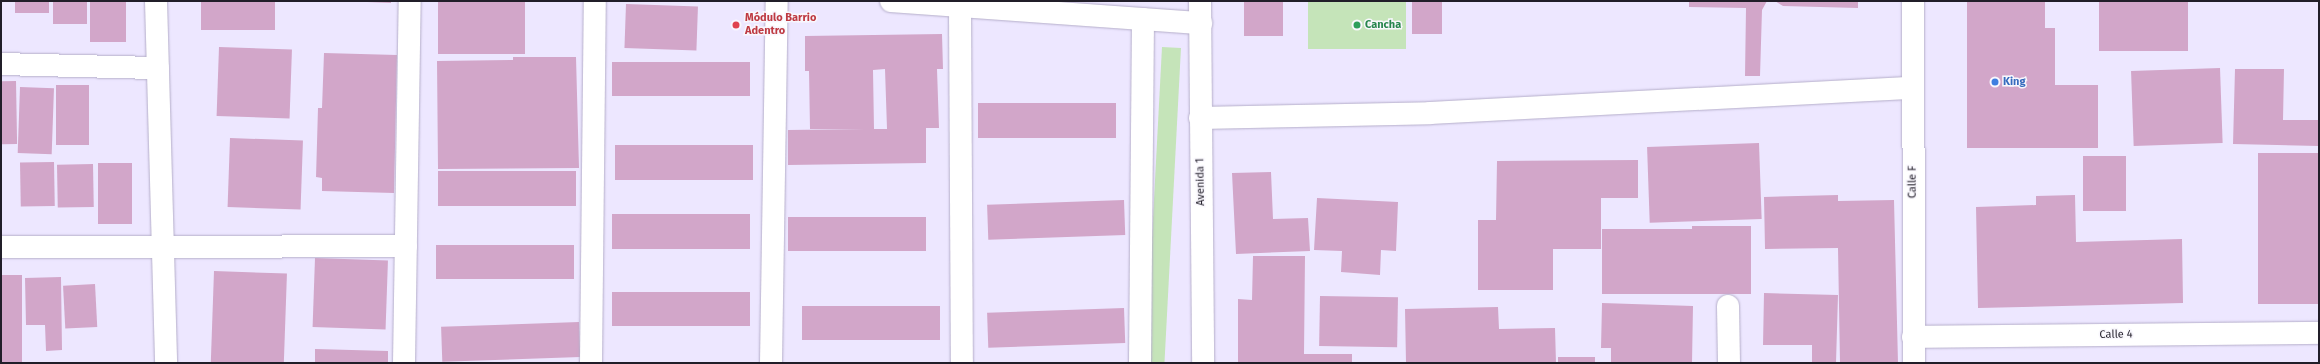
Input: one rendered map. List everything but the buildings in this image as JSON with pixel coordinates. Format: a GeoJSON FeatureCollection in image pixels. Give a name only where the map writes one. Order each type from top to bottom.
{"type":"FeatureCollection","features":[{"type":"Feature","properties":{"kind":"street"},"geometry":{"type":"LineString","coordinates":[[156,1],[164,246],[166,363]]}},
{"type":"Feature","properties":{"kind":"street"},"geometry":{"type":"LineString","coordinates":[[404,363],[410,1]]}},
{"type":"Feature","properties":{"kind":"street"},"geometry":{"type":"LineString","coordinates":[[591,363],[595,1]]}},
{"type":"Feature","properties":{"kind":"street"},"geometry":{"type":"LineString","coordinates":[[771,363],[777,1]]}},
{"type":"Feature","properties":{"kind":"street"},"geometry":{"type":"LineString","coordinates":[[891,1],[1201,23]]}},
{"type":"Feature","properties":{"kind":"street","name":"Avenida 1"},"geometry":{"type":"LineString","coordinates":[[1200,1],[1203,363]]}},
{"type":"Feature","properties":{"kind":"street","name":"Calle F"},"geometry":{"type":"LineString","coordinates":[[1913,1],[1912,88],[1914,363]]}},
{"type":"Feature","properties":{"kind":"street"},"geometry":{"type":"LineString","coordinates":[[960,6],[962,363]]}},
{"type":"Feature","properties":{"kind":"street"},"geometry":{"type":"LineString","coordinates":[[1140,363],[1143,19]]}},
{"type":"Feature","properties":{"kind":"street"},"geometry":{"type":"LineString","coordinates":[[1,64],[158,68]]}},
{"type":"Feature","properties":{"kind":"street"},"geometry":{"type":"LineString","coordinates":[[1200,118],[1430,114],[1912,88]]}},
{"type":"Feature","properties":{"kind":"street"},"geometry":{"type":"LineString","coordinates":[[1,247],[406,246]]}},
{"type":"Feature","properties":{"kind":"street"},"geometry":{"type":"LineString","coordinates":[[1728,306],[1729,363]]}},
{"type":"Feature","properties":{"kind":"street","name":"Calle 4"},"geometry":{"type":"LineString","coordinates":[[1913,337],[2319,333]]}},
{"type":"Feature","properties":{"kind":"green space","name":"Cancha"},"geometry":{"type":"Polygon","coordinates":[[[1308,1],[1406,1],[1406,49],[1308,49],[1308,1]]]}},
{"type":"Feature","properties":{"kind":"green space"},"geometry":{"type":"Polygon","coordinates":[[[1162,47],[1181,48],[1164,363],[1145,363],[1162,47]]]}},
{"type":"Feature","properties":{"kind":"place","name":"Módulo Barrio Adentro"},"geometry":{"type":"Point","coordinates":[736,25]}},
{"type":"Feature","properties":{"kind":"place","name":"Cancha"},"geometry":{"type":"Point","coordinates":[1357,25]}},
{"type":"Feature","properties":{"kind":"place","name":"King"},"geometry":{"type":"Point","coordinates":[1995,82]}}]}
